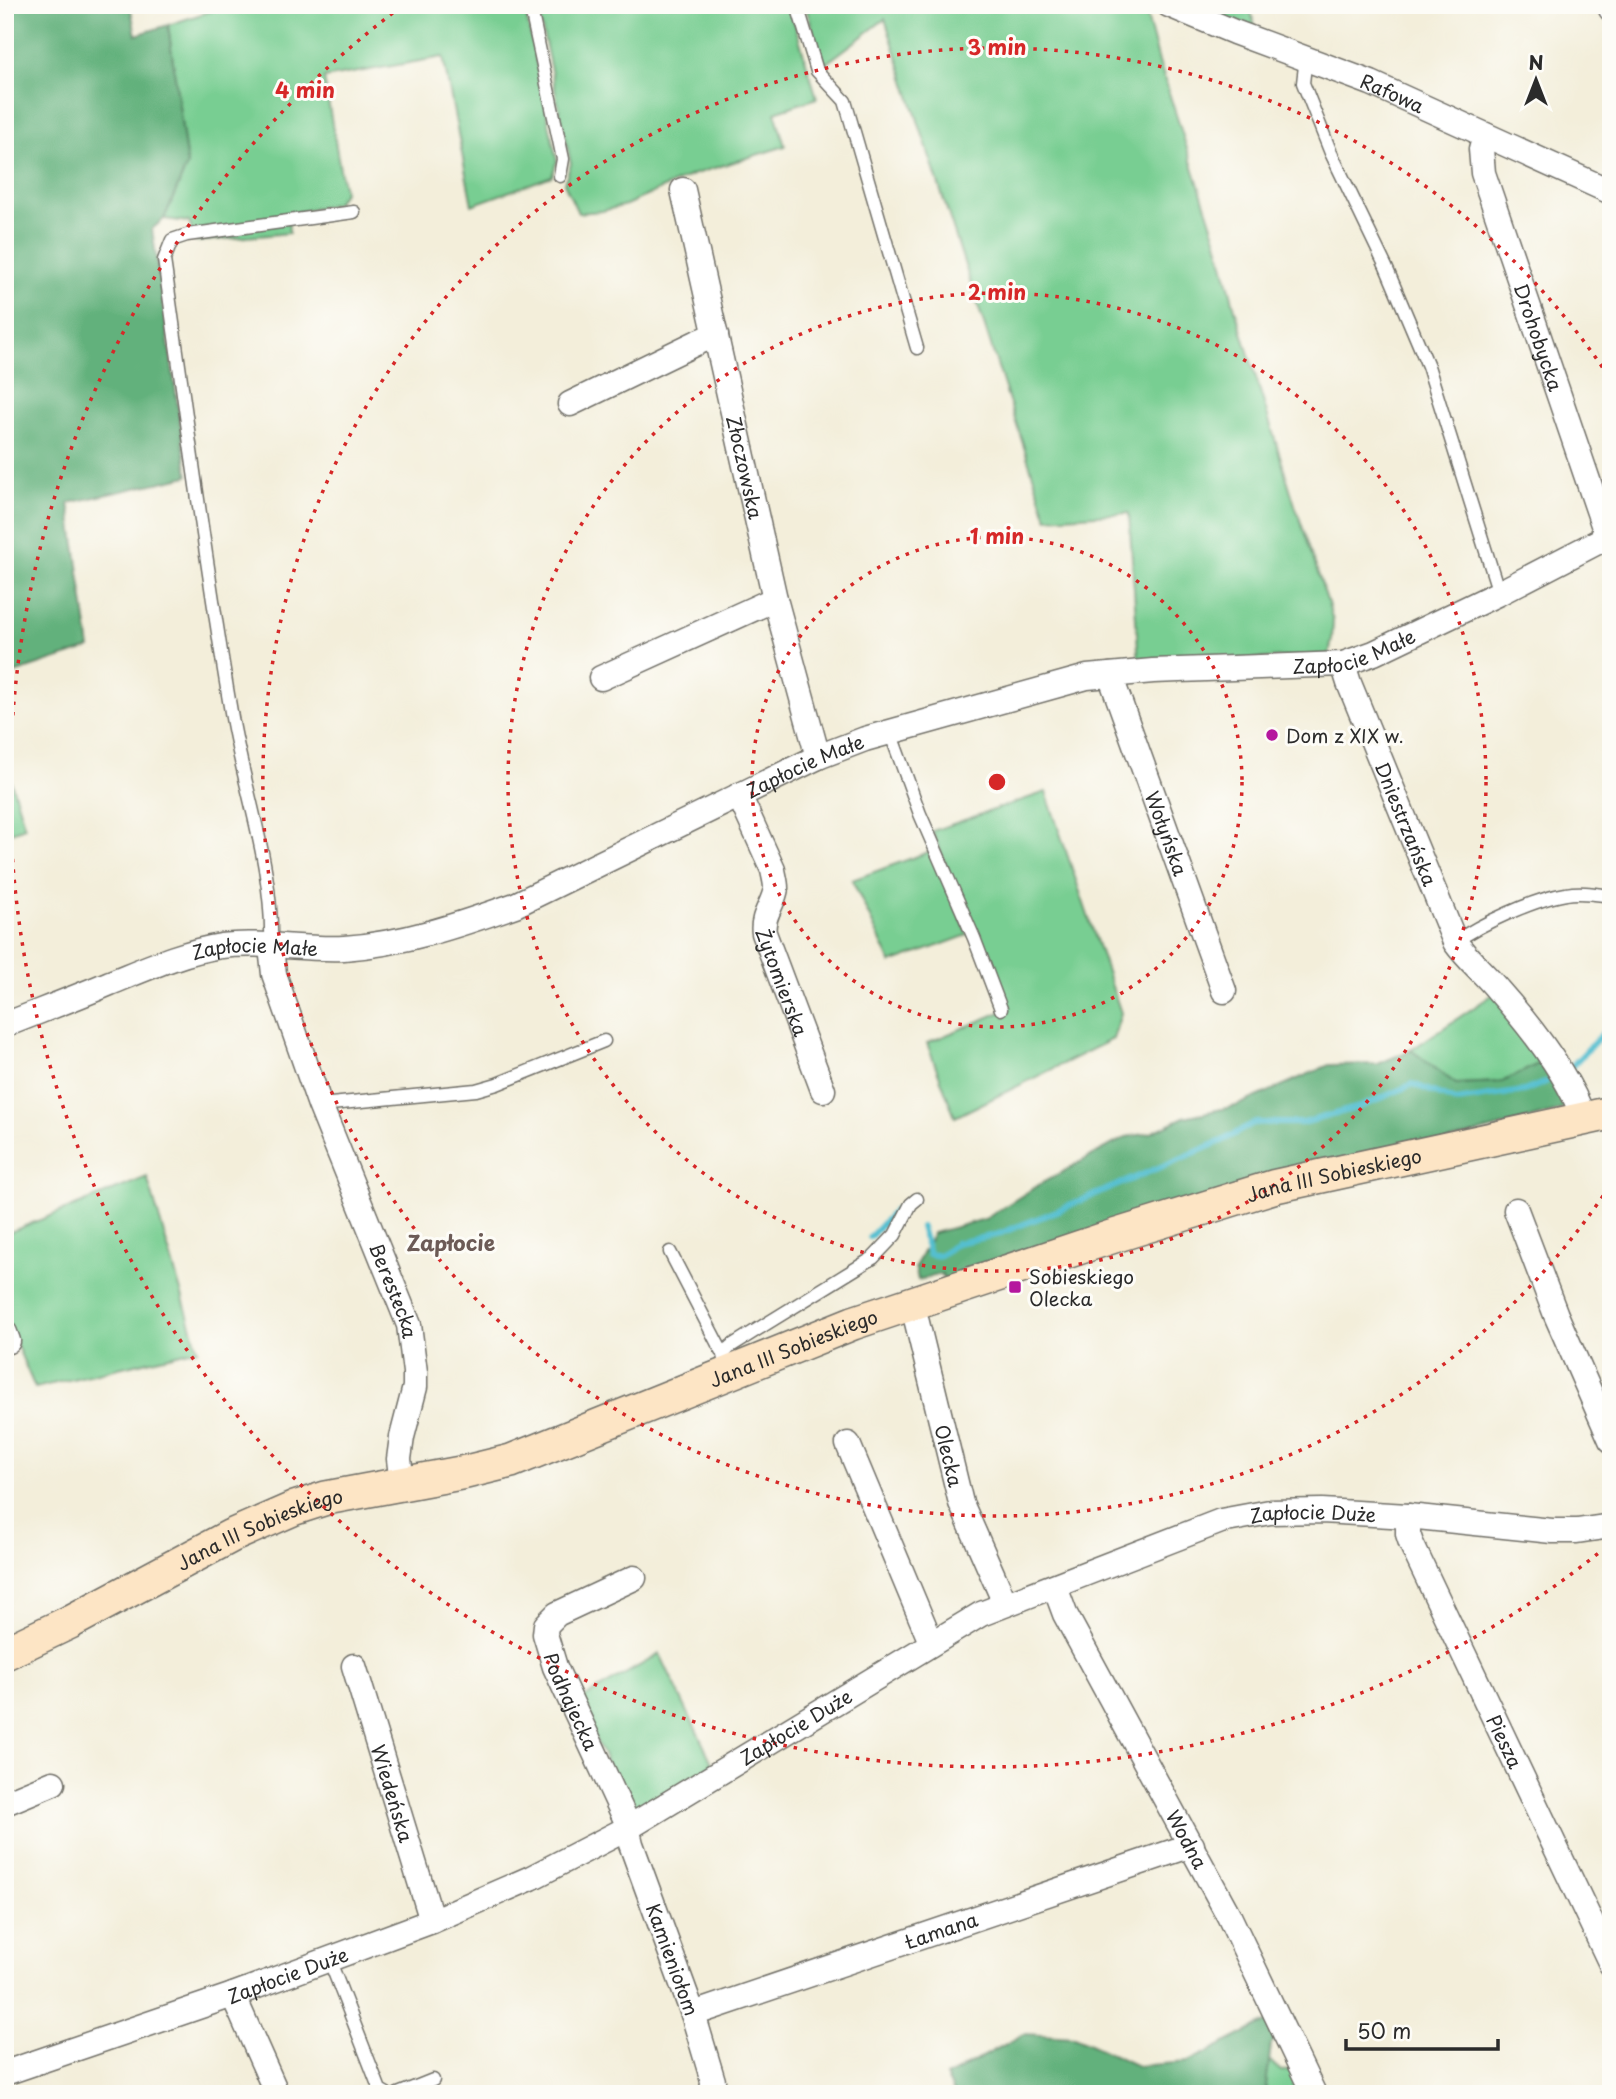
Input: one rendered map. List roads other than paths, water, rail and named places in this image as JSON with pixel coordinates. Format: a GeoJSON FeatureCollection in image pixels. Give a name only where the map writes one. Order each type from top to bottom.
{"type":"FeatureCollection","features":[{"type":"Feature","properties":{"kind":"street","name":"Rafowa"},"geometry":{"type":"LineString","coordinates":[[1169,5],[1414,101],[1611,192]]}},
{"type":"Feature","properties":{"kind":"street","name":"Drohobycka"},"geometry":{"type":"LineString","coordinates":[[1485,135],[1480,149],[1483,173],[1609,536]]}},
{"type":"Feature","properties":{"kind":"street","name":"Złoczowska"},"geometry":{"type":"LineString","coordinates":[[683,190],[775,599],[818,757]]}},
{"type":"Feature","properties":{"kind":"street"},"geometry":{"type":"LineString","coordinates":[[570,404],[716,335]]}},
{"type":"Feature","properties":{"kind":"street","name":"Zapłocie Małe"},"geometry":{"type":"LineString","coordinates":[[5,1025],[175,958],[222,946],[347,948],[434,933],[514,905],[818,757],[890,732],[1087,677],[1343,664],[1374,653],[1499,593],[1609,536]]}},
{"type":"Feature","properties":{"kind":"street"},"geometry":{"type":"LineString","coordinates":[[601,678],[775,599]]}},
{"type":"Feature","properties":{"kind":"street","name":"Dniestrzańska"},"geometry":{"type":"LineString","coordinates":[[1343,664],[1455,942],[1466,958],[1497,989],[1562,1071],[1577,1099],[1597,1116]]}},
{"type":"Feature","properties":{"kind":"street","name":"Wołyńska"},"geometry":{"type":"LineString","coordinates":[[1110,674],[1224,991]]}},
{"type":"Feature","properties":{"kind":"street","name":"Żytomierska"},"geometry":{"type":"LineString","coordinates":[[739,794],[773,870],[775,881],[776,889],[765,917],[764,933],[823,1090]]}},
{"type":"Feature","properties":{"kind":"street","name":"Berestecka"},"geometry":{"type":"LineString","coordinates":[[271,947],[274,974],[320,1105],[382,1256],[412,1339],[415,1387],[401,1448],[402,1484]]}},
{"type":"Feature","properties":{"kind":"street","name":"Jana III Sobieskiego"},"geometry":{"type":"LineString","coordinates":[[5,1653],[70,1622],[231,1536],[326,1498],[511,1461],[725,1364],[1276,1186],[1597,1116]]}},
{"type":"Feature","properties":{"kind":"street"},"geometry":{"type":"LineString","coordinates":[[1516,1210],[1556,1315],[1611,1440]]}},
{"type":"Feature","properties":{"kind":"street","name":"Olecka"},"geometry":{"type":"LineString","coordinates":[[912,1302],[961,1503],[1004,1603]]}},
{"type":"Feature","properties":{"kind":"street"},"geometry":{"type":"LineString","coordinates":[[848,1444],[931,1642]]}},
{"type":"Feature","properties":{"kind":"street","name":"Zapłocie Duże"},"geometry":{"type":"LineString","coordinates":[[5,2073],[233,1995],[432,1921],[531,1878],[628,1828],[931,1642],[1004,1603],[1055,1587],[1193,1531],[1245,1515],[1322,1511],[1408,1516],[1552,1531],[1577,1531],[1611,1526]]}},
{"type":"Feature","properties":{"kind":"street","name":"Piesza"},"geometry":{"type":"LineString","coordinates":[[1408,1516],[1411,1543],[1604,1930],[1611,1964]]}},
{"type":"Feature","properties":{"kind":"street","name":"Podhajecka"},"geometry":{"type":"LineString","coordinates":[[628,1828],[555,1667],[545,1634],[546,1625],[557,1614],[634,1578]]}},
{"type":"Feature","properties":{"kind":"street","name":"Wodna"},"geometry":{"type":"LineString","coordinates":[[1055,1587],[1065,1614],[1229,1916],[1314,2094]]}},
{"type":"Feature","properties":{"kind":"street","name":"Wiedeńska"},"geometry":{"type":"LineString","coordinates":[[354,1666],[432,1921]]}},
{"type":"Feature","properties":{"kind":"street"},"geometry":{"type":"LineString","coordinates":[[5,1803],[53,1783]]}},
{"type":"Feature","properties":{"kind":"street","name":"Kamieniołom"},"geometry":{"type":"LineString","coordinates":[[628,1828],[693,2014],[713,2081],[712,2094]]}},
{"type":"Feature","properties":{"kind":"street","name":"Łamana"},"geometry":{"type":"LineString","coordinates":[[693,2014],[1192,1845]]}},
{"type":"Feature","properties":{"kind":"street"},"geometry":{"type":"LineString","coordinates":[[233,1995],[277,2094]]}},
{"type":"Feature","properties":{"kind":"lane"},"geometry":{"type":"LineString","coordinates":[[530,5],[563,159],[560,176]]}},
{"type":"Feature","properties":{"kind":"lane"},"geometry":{"type":"LineString","coordinates":[[797,5],[817,71],[845,101],[917,348]]}},
{"type":"Feature","properties":{"kind":"lane"},"geometry":{"type":"LineString","coordinates":[[1306,57],[1303,83],[1331,153],[1428,366],[1499,593]]}},
{"type":"Feature","properties":{"kind":"lane"},"geometry":{"type":"LineString","coordinates":[[271,947],[272,920],[268,884],[232,717],[215,618],[164,260],[172,240],[187,234],[354,212]]}},
{"type":"Feature","properties":{"kind":"lane"},"geometry":{"type":"LineString","coordinates":[[890,732],[920,814],[974,938],[1001,1009]]}},
{"type":"Feature","properties":{"kind":"lane"},"geometry":{"type":"LineString","coordinates":[[1455,942],[1476,927],[1553,897],[1583,893],[1611,896]]}},
{"type":"Feature","properties":{"kind":"lane"},"geometry":{"type":"LineString","coordinates":[[320,1105],[476,1090],[604,1041]]}},
{"type":"Feature","properties":{"kind":"lane"},"geometry":{"type":"LineString","coordinates":[[725,1364],[731,1346],[873,1258],[895,1235],[911,1203],[917,1199]]}},
{"type":"Feature","properties":{"kind":"lane"},"geometry":{"type":"LineString","coordinates":[[670,1252],[725,1364]]}},
{"type":"Feature","properties":{"kind":"lane"},"geometry":{"type":"LineString","coordinates":[[329,1959],[380,2090],[387,2094]]}},
{"type":"Feature","properties":{"kind":"lane"},"geometry":{"type":"LineString","coordinates":[[398,2094],[433,2080]]}},
{"type":"Feature","properties":{"kind":"waterway"},"geometry":{"type":"LineString","coordinates":[[1572,1066],[1605,1031]]}},
{"type":"Feature","properties":{"kind":"waterway"},"geometry":{"type":"LineString","coordinates":[[921,1227],[929,1254],[940,1256],[956,1243],[996,1235],[1049,1214],[1222,1141],[1254,1123],[1303,1123],[1363,1106],[1413,1084],[1456,1101],[1524,1091],[1546,1082]]}},
{"type":"Feature","properties":{"kind":"waterway"},"geometry":{"type":"LineString","coordinates":[[870,1237],[895,1210]]}},
{"type":"Feature","properties":{"kind":"place","name":"Dom z XIX w."},"geometry":{"type":"Point","coordinates":[1272,735]}},
{"type":"Feature","properties":{"kind":"place","name":"Sobieskiego Olecka"},"geometry":{"type":"Point","coordinates":[1015,1287]}},
{"type":"Feature","properties":{"kind":"district","name":"Zapłocie"},"geometry":{"type":"Point","coordinates":[451,1242]}}]}
